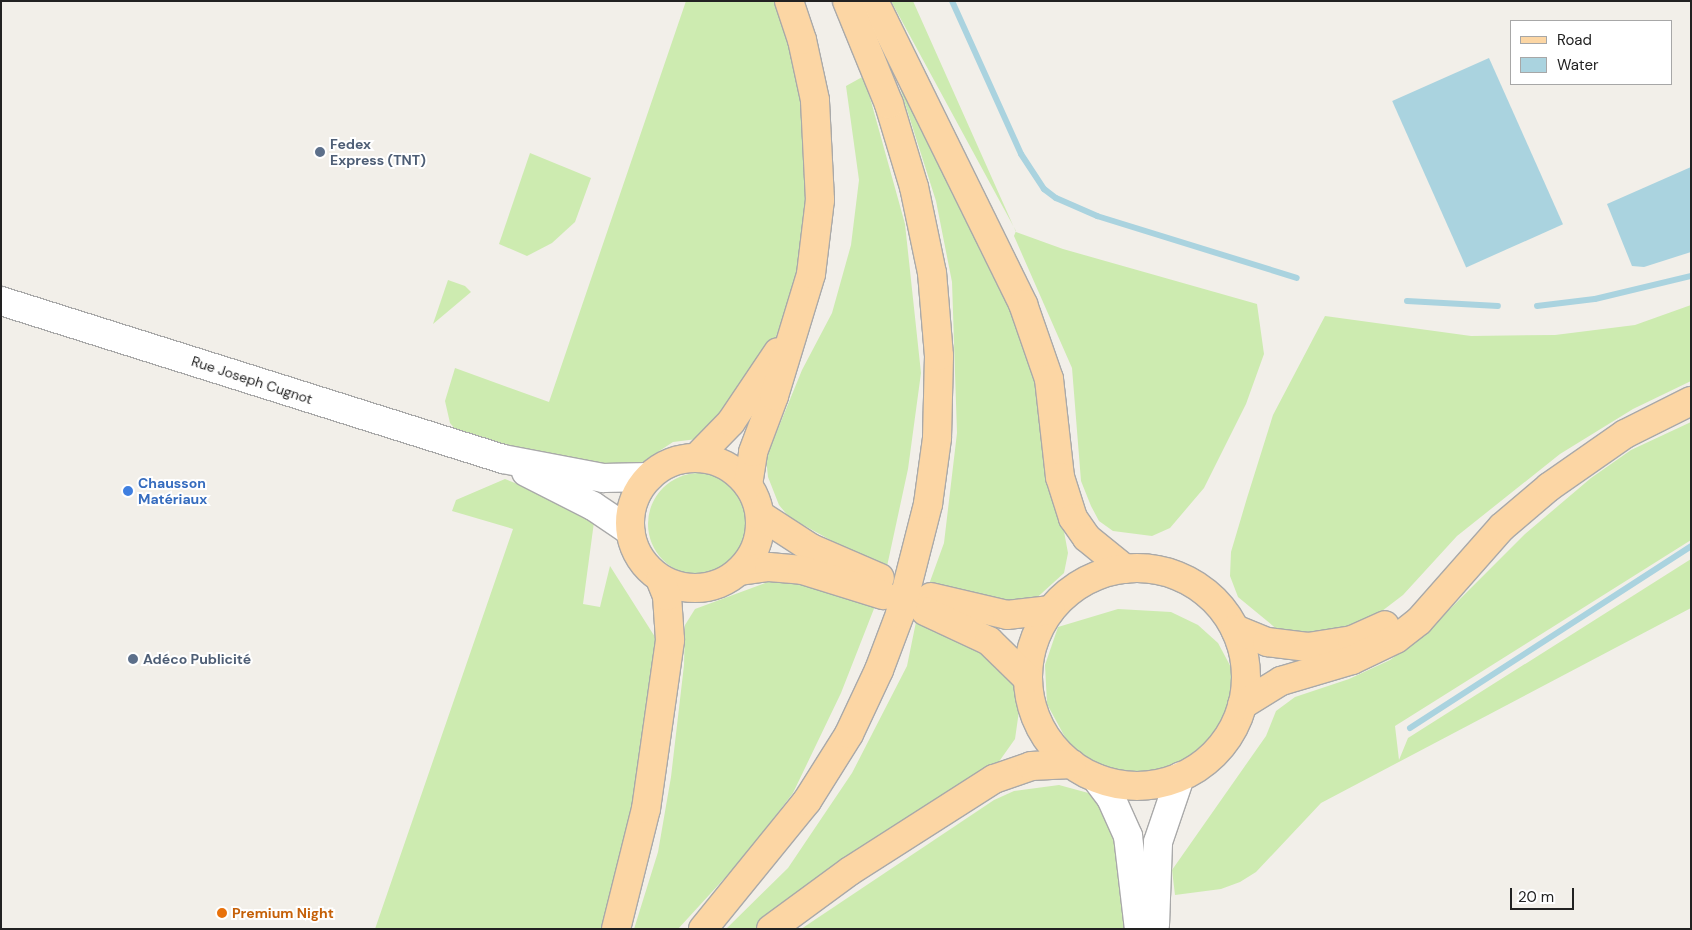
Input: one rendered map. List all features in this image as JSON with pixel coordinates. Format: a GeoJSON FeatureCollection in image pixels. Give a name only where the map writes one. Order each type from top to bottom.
{"type":"FeatureCollection","features":[{"type":"Feature","properties":{"kind":"main road"},"geometry":{"type":"LineString","coordinates":[[748,485],[753,452],[774,396],[810,274],[817,237],[821,164],[809,71],[789,1]]}},
{"type":"Feature","properties":{"kind":"main road"},"geometry":{"type":"LineString","coordinates":[[703,929],[807,801],[849,734],[879,670],[900,614],[913,575],[928,504],[937,438],[939,356],[932,273],[914,187],[889,104],[847,1]]}},
{"type":"Feature","properties":{"kind":"main road"},"geometry":{"type":"LineString","coordinates":[[874,1],[1023,304],[1049,379],[1060,477],[1073,518],[1087,538],[1125,569]]}},
{"type":"Feature","properties":{"kind":"main road"},"geometry":{"type":"LineString","coordinates":[[696,458],[731,422],[795,325]]}},
{"type":"Feature","properties":{"kind":"main road"},"geometry":{"type":"LineString","coordinates":[[1242,705],[1281,681],[1352,660],[1396,639],[1419,621],[1441,593],[1502,527],[1582,462],[1625,434],[1691,401]]}},
{"type":"Feature","properties":{"kind":"main road"},"geometry":{"type":"LineString","coordinates":[[616,929],[646,809],[670,640],[667,596],[660,579],[646,566],[635,550],[630,531],[633,502],[649,477],[662,466],[696,458],[728,468],[748,485],[760,515],[755,548],[740,570]]}},
{"type":"Feature","properties":{"kind":"main road"},"geometry":{"type":"LineString","coordinates":[[660,579],[693,588],[710,587],[740,570],[769,567],[802,570],[886,588],[810,548],[760,515]]}},
{"type":"Feature","properties":{"kind":"main road"},"geometry":{"type":"LineString","coordinates":[[1125,569],[1158,570],[1181,577],[1201,588],[1218,604],[1235,629],[1246,667],[1242,705],[1233,728],[1220,748],[1202,764],[1180,777],[1138,786],[1096,778],[1072,764],[1057,751],[1036,718],[1028,679],[1034,643],[1051,610],[1084,582],[1125,569]]}},
{"type":"Feature","properties":{"kind":"main road"},"geometry":{"type":"LineString","coordinates":[[1235,629],[1285,646],[1328,645],[1352,640],[1377,629],[1441,593]]}},
{"type":"Feature","properties":{"kind":"main road"},"geometry":{"type":"LineString","coordinates":[[1028,679],[989,641],[928,604],[1007,615],[1051,610]]}},
{"type":"Feature","properties":{"kind":"main road"},"geometry":{"type":"LineString","coordinates":[[771,929],[850,871],[994,779],[1031,766],[1072,764]]}},
{"type":"Feature","properties":{"kind":"street","name":"Rue Joseph Cugnot"},"geometry":{"type":"LineString","coordinates":[[1,301],[503,459],[603,478],[649,477]]}},
{"type":"Feature","properties":{"kind":"street","name":"Rue Joseph Cugnot"},"geometry":{"type":"LineString","coordinates":[[503,459],[593,506],[630,531]]}},
{"type":"Feature","properties":{"kind":"street"},"geometry":{"type":"LineString","coordinates":[[1156,929],[1158,842],[1180,777]]}},
{"type":"Feature","properties":{"kind":"street"},"geometry":{"type":"LineString","coordinates":[[1096,778],[1111,798],[1128,836],[1139,929]]}},
{"type":"Feature","properties":{"kind":"green space"},"geometry":{"type":"Polygon","coordinates":[[[686,1],[778,1],[792,47],[809,128],[811,226],[794,292],[770,351],[744,389],[697,439],[673,442],[638,465],[598,468],[461,436],[450,423],[445,401],[455,368],[549,402],[686,1]]]}},
{"type":"Feature","properties":{"kind":"green space"},"geometry":{"type":"Polygon","coordinates":[[[891,1],[913,1],[1014,226],[891,1]]]}},
{"type":"Feature","properties":{"kind":"green space"},"geometry":{"type":"Polygon","coordinates":[[[894,69],[1030,348],[1068,553],[1064,573],[1031,603],[1005,606],[928,587],[944,543],[957,433],[952,282],[936,201],[894,69]]]}},
{"type":"Feature","properties":{"kind":"green space"},"geometry":{"type":"Polygon","coordinates":[[[864,76],[905,224],[921,373],[908,469],[886,571],[789,517],[779,505],[768,477],[766,458],[802,370],[832,313],[851,245],[859,180],[846,86],[864,76]]]}},
{"type":"Feature","properties":{"kind":"green space"},"geometry":{"type":"Polygon","coordinates":[[[530,153],[591,178],[575,222],[552,243],[527,256],[499,244],[530,153]]]}},
{"type":"Feature","properties":{"kind":"green space"},"geometry":{"type":"Polygon","coordinates":[[[1016,232],[1063,249],[1257,304],[1264,354],[1246,404],[1204,488],[1170,528],[1152,536],[1113,531],[1099,521],[1091,506],[1081,481],[1072,368],[1014,236],[1016,232]]]}},
{"type":"Feature","properties":{"kind":"green space"},"geometry":{"type":"Polygon","coordinates":[[[448,280],[465,286],[471,292],[433,324],[448,280]]]}},
{"type":"Feature","properties":{"kind":"green space"},"geometry":{"type":"Polygon","coordinates":[[[1691,305],[1691,381],[1633,409],[1560,454],[1457,536],[1403,595],[1382,611],[1351,626],[1316,634],[1278,630],[1238,597],[1230,576],[1231,552],[1247,498],[1273,415],[1325,316],[1471,336],[1555,335],[1635,325],[1691,305]]]}},
{"type":"Feature","properties":{"kind":"green space"},"geometry":{"type":"Polygon","coordinates":[[[1691,422],[1691,540],[1395,726],[1399,760],[1408,738],[1691,559],[1691,608],[1321,803],[1256,872],[1240,882],[1221,889],[1175,895],[1172,870],[1266,736],[1276,711],[1295,697],[1349,679],[1390,660],[1425,634],[1525,534],[1591,478],[1631,450],[1691,422]]]}},
{"type":"Feature","properties":{"kind":"green space"},"geometry":{"type":"Polygon","coordinates":[[[699,473],[719,477],[735,488],[746,504],[750,524],[746,544],[735,560],[719,571],[699,575],[679,571],[663,560],[652,544],[648,524],[652,504],[663,488],[679,477],[699,473]]]}},
{"type":"Feature","properties":{"kind":"green space"},"geometry":{"type":"Polygon","coordinates":[[[505,479],[557,500],[594,522],[583,604],[600,607],[610,566],[655,637],[657,664],[637,821],[606,929],[375,929],[513,529],[452,511],[456,500],[505,479]]]}},
{"type":"Feature","properties":{"kind":"green space"},"geometry":{"type":"Polygon","coordinates":[[[784,576],[877,601],[841,693],[793,793],[743,858],[678,929],[634,929],[658,852],[671,777],[684,665],[685,625],[695,609],[784,576]]]}},
{"type":"Feature","properties":{"kind":"green space"},"geometry":{"type":"Polygon","coordinates":[[[1118,609],[1171,612],[1198,625],[1218,643],[1233,671],[1235,692],[1226,720],[1210,743],[1188,761],[1161,771],[1133,773],[1105,767],[1080,753],[1066,739],[1047,704],[1045,665],[1058,627],[1118,609]]]}},
{"type":"Feature","properties":{"kind":"green space"},"geometry":{"type":"Polygon","coordinates":[[[917,617],[1007,665],[1020,704],[1015,739],[998,763],[856,855],[757,929],[726,929],[788,868],[852,773],[907,666],[917,617]]]}},
{"type":"Feature","properties":{"kind":"green space"},"geometry":{"type":"Polygon","coordinates":[[[1059,785],[1092,794],[1108,815],[1122,860],[1128,929],[801,929],[994,800],[1014,791],[1059,785]]]}},
{"type":"Feature","properties":{"kind":"water"},"geometry":{"type":"Polygon","coordinates":[[[1489,58],[1563,224],[1466,267],[1392,101],[1489,58]]]}},
{"type":"Feature","properties":{"kind":"water"},"geometry":{"type":"Polygon","coordinates":[[[1691,167],[1691,252],[1644,267],[1632,266],[1607,204],[1691,167]]]}},
{"type":"Feature","properties":{"kind":"waterway"},"geometry":{"type":"LineString","coordinates":[[952,1],[1021,154],[1044,189],[1056,198],[1097,216],[1297,278]]}},
{"type":"Feature","properties":{"kind":"waterway"},"geometry":{"type":"LineString","coordinates":[[1537,306],[1595,299],[1691,276]]}},
{"type":"Feature","properties":{"kind":"waterway"},"geometry":{"type":"LineString","coordinates":[[1407,301],[1498,306]]}},
{"type":"Feature","properties":{"kind":"waterway"},"geometry":{"type":"LineString","coordinates":[[1410,728],[1691,546]]}},
{"type":"Feature","properties":{"kind":"place","name":"Fedex Express (TNT)"},"geometry":{"type":"Point","coordinates":[320,152]}},
{"type":"Feature","properties":{"kind":"place","name":"Chausson Matériaux"},"geometry":{"type":"Point","coordinates":[128,491]}},
{"type":"Feature","properties":{"kind":"place","name":"Adéco Publicité"},"geometry":{"type":"Point","coordinates":[133,659]}},
{"type":"Feature","properties":{"kind":"place","name":"Premium Night"},"geometry":{"type":"Point","coordinates":[222,913]}}]}
